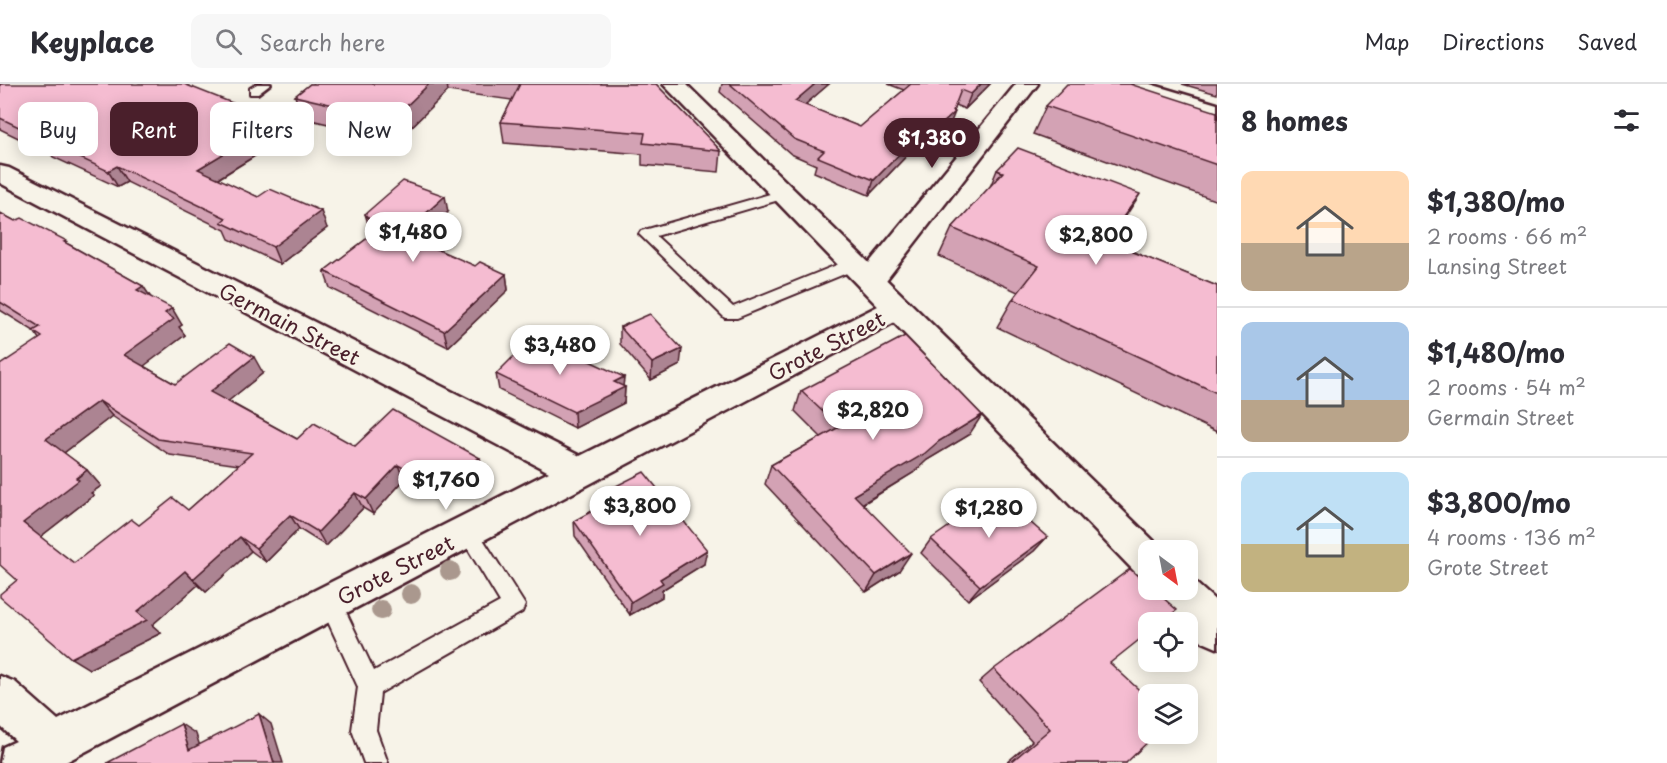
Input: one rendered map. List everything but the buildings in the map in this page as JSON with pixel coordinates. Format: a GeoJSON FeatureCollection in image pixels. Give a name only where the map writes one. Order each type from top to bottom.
{"type":"FeatureCollection","features":[{"type":"Feature","properties":{"kind":"street"},"geometry":{"type":"LineString","coordinates":[[862,273],[1027,84]]}},
{"type":"Feature","properties":{"kind":"street"},"geometry":{"type":"LineString","coordinates":[[1127,84],[1217,111]]}},
{"type":"Feature","properties":{"kind":"street"},"geometry":{"type":"LineString","coordinates":[[683,87],[784,194],[1138,550]]}},
{"type":"Feature","properties":{"kind":"street","name":"Germain Street"},"geometry":{"type":"LineString","coordinates":[[0,173],[580,472]]}},
{"type":"Feature","properties":{"kind":"street","name":"Grote Street"},"geometry":{"type":"LineString","coordinates":[[36,754],[898,308]]}},
{"type":"Feature","properties":{"kind":"street"},"geometry":{"type":"LineString","coordinates":[[1187,600],[1217,629]]}},
{"type":"Feature","properties":{"kind":"street"},"geometry":{"type":"LineString","coordinates":[[0,698],[36,754]]}},
{"type":"Feature","properties":{"kind":"lane"},"geometry":{"type":"LineString","coordinates":[[254,91],[264,84]]}},
{"type":"Feature","properties":{"kind":"lane"},"geometry":{"type":"LineString","coordinates":[[784,194],[646,234],[731,314],[862,273]]}},
{"type":"Feature","properties":{"kind":"lane"},"geometry":{"type":"LineString","coordinates":[[369,686],[514,605],[467,531]]}},
{"type":"Feature","properties":{"kind":"lane"},"geometry":{"type":"LineString","coordinates":[[330,602],[369,686],[364,730],[376,763]]}}]}
